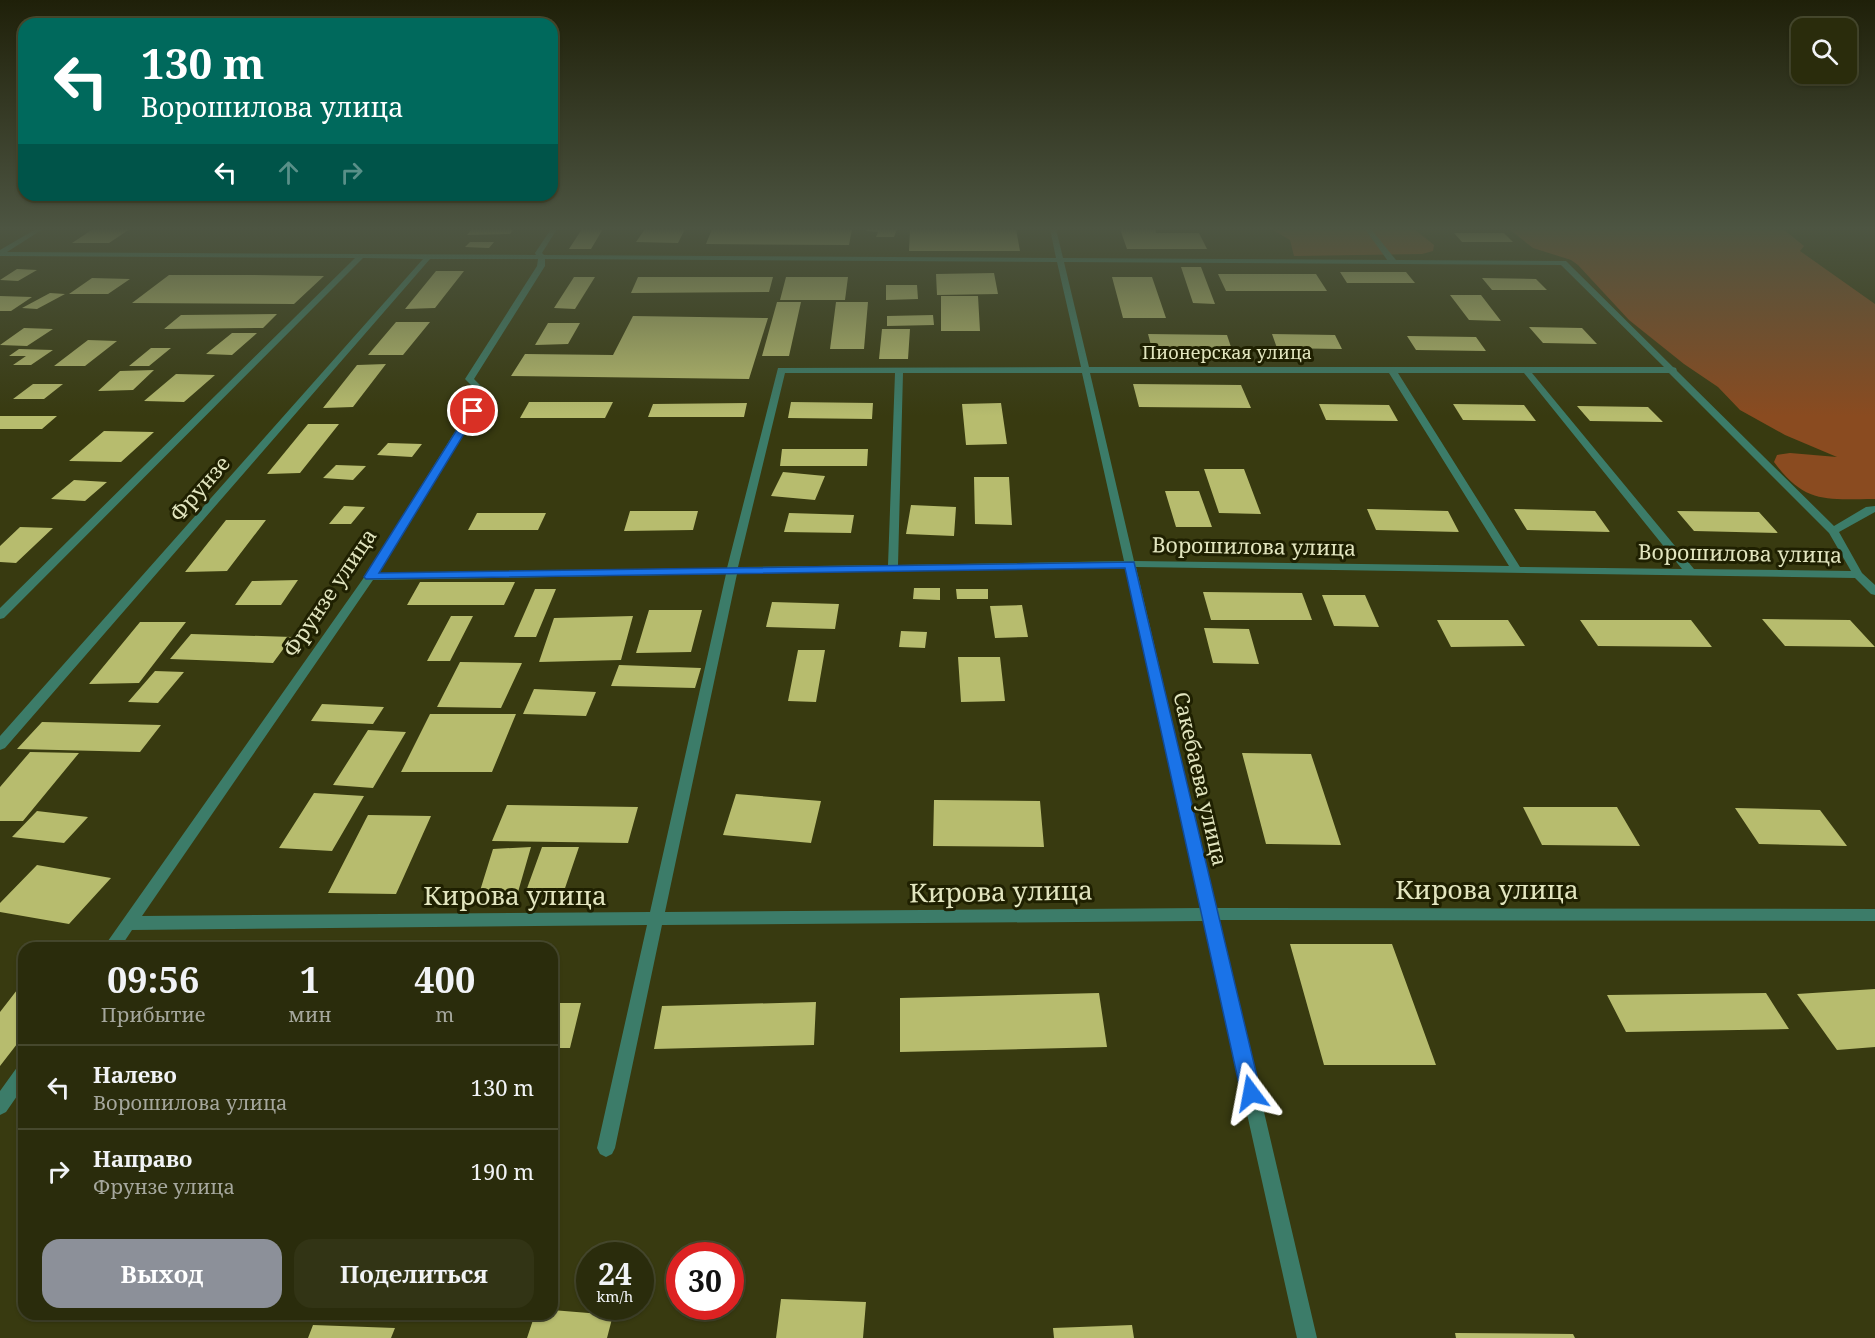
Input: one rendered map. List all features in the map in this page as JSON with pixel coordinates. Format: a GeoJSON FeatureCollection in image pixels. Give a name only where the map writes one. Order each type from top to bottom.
{"type":"FeatureCollection","features":[{"type":"Feature","properties":{"kind":"street"},"geometry":{"type":"LineString","coordinates":[[0,615],[326,291]]}},
{"type":"Feature","properties":{"kind":"street","name":"Фрунзе"},"geometry":{"type":"LineString","coordinates":[[0,745],[398,291]]}},
{"type":"Feature","properties":{"kind":"street","name":"Фрунзе улица"},"geometry":{"type":"LineString","coordinates":[[115,942],[370,577],[484,393],[469,379],[525,291]]}},
{"type":"Feature","properties":{"kind":"street","name":"Сакебаева улица"},"geometry":{"type":"LineString","coordinates":[[1067,291],[1307,1338]]}},
{"type":"Feature","properties":{"kind":"street"},"geometry":{"type":"LineString","coordinates":[[1592,291],[1833,531]]}},
{"type":"Feature","properties":{"kind":"street"},"geometry":{"type":"LineString","coordinates":[[893,568],[899,369]]}},
{"type":"Feature","properties":{"kind":"street","name":"Пионерская улица"},"geometry":{"type":"LineString","coordinates":[[732,571],[781,370],[1673,370]]}},
{"type":"Feature","properties":{"kind":"street"},"geometry":{"type":"LineString","coordinates":[[1392,370],[1517,570]]}},
{"type":"Feature","properties":{"kind":"street"},"geometry":{"type":"LineString","coordinates":[[1526,370],[1691,573]]}},
{"type":"Feature","properties":{"kind":"street","name":"Ворошилова улица"},"geometry":{"type":"LineString","coordinates":[[1858,575],[1833,531],[1870,509],[1875,509]]}},
{"type":"Feature","properties":{"kind":"street","name":"Ворошилова улица"},"geometry":{"type":"LineString","coordinates":[[370,577],[1130,564],[1858,575]]}},
{"type":"Feature","properties":{"kind":"street"},"geometry":{"type":"LineString","coordinates":[[606,1148],[732,571]]}},
{"type":"Feature","properties":{"kind":"street"},"geometry":{"type":"LineString","coordinates":[[1858,575],[1875,591]]}},
{"type":"Feature","properties":{"kind":"street","name":"Кирова улица"},"geometry":{"type":"LineString","coordinates":[[128,923],[1210,914],[1875,915]]}},
{"type":"Feature","properties":{"kind":"street"},"geometry":{"type":"LineString","coordinates":[[0,1106],[18,1080]]}},
{"type":"Feature","properties":{"kind":"shaded area"},"geometry":{"type":"Polygon","coordinates":[[[1603,291],[1857,291],[1875,304],[1875,499],[1818,497],[1796,486],[1774,462],[1777,455],[1790,453],[1837,457],[1785,435],[1740,410],[1718,387],[1684,364],[1629,320],[1603,291]]]}},
{"type":"Feature","properties":{"kind":"building"},"geometry":{"type":"Polygon","coordinates":[[[73,291],[112,291],[108,294],[69,294],[73,291]]]}},
{"type":"Feature","properties":{"kind":"building"},"geometry":{"type":"Polygon","coordinates":[[[147,291],[307,291],[294,304],[132,303],[147,291]]]}},
{"type":"Feature","properties":{"kind":"building"},"geometry":{"type":"Polygon","coordinates":[[[419,291],[448,291],[435,308],[405,309],[419,291]]]}},
{"type":"Feature","properties":{"kind":"building"},"geometry":{"type":"Polygon","coordinates":[[[565,291],[586,291],[575,309],[554,308],[565,291]]]}},
{"type":"Feature","properties":{"kind":"building"},"geometry":{"type":"Polygon","coordinates":[[[632,291],[769,291],[769,292],[632,291]]]}},
{"type":"Feature","properties":{"kind":"building"},"geometry":{"type":"Polygon","coordinates":[[[782,291],[846,291],[845,300],[780,300],[782,291]]]}},
{"type":"Feature","properties":{"kind":"building"},"geometry":{"type":"Polygon","coordinates":[[[886,291],[917,291],[918,299],[886,300],[886,291]]]}},
{"type":"Feature","properties":{"kind":"building"},"geometry":{"type":"Polygon","coordinates":[[[937,291],[998,291],[998,294],[937,295],[937,291]]]}},
{"type":"Feature","properties":{"kind":"building"},"geometry":{"type":"Polygon","coordinates":[[[1116,291],[1157,291],[1166,318],[1123,318],[1116,291]]]}},
{"type":"Feature","properties":{"kind":"building"},"geometry":{"type":"Polygon","coordinates":[[[1189,291],[1210,291],[1215,304],[1193,303],[1189,291]]]}},
{"type":"Feature","properties":{"kind":"building"},"geometry":{"type":"Polygon","coordinates":[[[50,293],[65,294],[37,309],[22,308],[50,293]]]}},
{"type":"Feature","properties":{"kind":"building"},"geometry":{"type":"Polygon","coordinates":[[[1450,295],[1481,295],[1501,321],[1469,320],[1450,295]]]}},
{"type":"Feature","properties":{"kind":"building"},"geometry":{"type":"Polygon","coordinates":[[[0,296],[32,297],[11,311],[0,311],[0,296]]]}},
{"type":"Feature","properties":{"kind":"building"},"geometry":{"type":"Polygon","coordinates":[[[941,296],[978,296],[980,331],[941,331],[941,296]]]}},
{"type":"Feature","properties":{"kind":"building"},"geometry":{"type":"Polygon","coordinates":[[[777,302],[801,302],[789,356],[762,356],[777,302]]]}},
{"type":"Feature","properties":{"kind":"building"},"geometry":{"type":"Polygon","coordinates":[[[836,302],[868,302],[864,349],[830,349],[836,302]]]}},
{"type":"Feature","properties":{"kind":"building"},"geometry":{"type":"Polygon","coordinates":[[[277,314],[263,328],[164,329],[181,315],[277,314]]]}},
{"type":"Feature","properties":{"kind":"building"},"geometry":{"type":"Polygon","coordinates":[[[933,315],[934,325],[887,326],[887,316],[933,315]]]}},
{"type":"Feature","properties":{"kind":"building"},"geometry":{"type":"Polygon","coordinates":[[[633,316],[768,318],[749,379],[511,376],[525,354],[613,355],[633,316]]]}},
{"type":"Feature","properties":{"kind":"building"},"geometry":{"type":"Polygon","coordinates":[[[396,322],[430,322],[403,355],[368,355],[396,322]]]}},
{"type":"Feature","properties":{"kind":"building"},"geometry":{"type":"Polygon","coordinates":[[[548,323],[580,323],[568,344],[535,345],[548,323]]]}},
{"type":"Feature","properties":{"kind":"building"},"geometry":{"type":"Polygon","coordinates":[[[1529,327],[1582,328],[1597,344],[1543,343],[1529,327]]]}},
{"type":"Feature","properties":{"kind":"building"},"geometry":{"type":"Polygon","coordinates":[[[24,328],[53,329],[27,346],[0,345],[24,328]]]}},
{"type":"Feature","properties":{"kind":"building"},"geometry":{"type":"Polygon","coordinates":[[[882,329],[910,329],[908,359],[879,359],[882,329]]]}},
{"type":"Feature","properties":{"kind":"building"},"geometry":{"type":"Polygon","coordinates":[[[232,333],[257,333],[232,355],[206,354],[232,333]]]}},
{"type":"Feature","properties":{"kind":"building"},"geometry":{"type":"Polygon","coordinates":[[[1148,334],[1227,335],[1232,350],[1152,349],[1148,334]]]}},
{"type":"Feature","properties":{"kind":"building"},"geometry":{"type":"Polygon","coordinates":[[[1272,334],[1335,335],[1342,349],[1277,348],[1272,334]]]}},
{"type":"Feature","properties":{"kind":"building"},"geometry":{"type":"Polygon","coordinates":[[[1407,336],[1476,337],[1486,351],[1416,350],[1407,336]]]}},
{"type":"Feature","properties":{"kind":"building"},"geometry":{"type":"Polygon","coordinates":[[[88,340],[117,341],[85,366],[54,366],[88,340]]]}},
{"type":"Feature","properties":{"kind":"building"},"geometry":{"type":"Polygon","coordinates":[[[151,348],[171,348],[149,366],[129,366],[151,348]]]}},
{"type":"Feature","properties":{"kind":"building"},"geometry":{"type":"Polygon","coordinates":[[[19,349],[53,350],[31,365],[13,365],[26,356],[9,356],[19,349]]]}},
{"type":"Feature","properties":{"kind":"building"},"geometry":{"type":"Polygon","coordinates":[[[386,364],[353,407],[323,408],[357,365],[386,364]]]}},
{"type":"Feature","properties":{"kind":"building"},"geometry":{"type":"Polygon","coordinates":[[[154,370],[133,390],[98,391],[120,371],[154,370]]]}},
{"type":"Feature","properties":{"kind":"building"},"geometry":{"type":"Polygon","coordinates":[[[176,374],[215,375],[184,402],[144,401],[176,374]]]}},
{"type":"Feature","properties":{"kind":"building"},"geometry":{"type":"Polygon","coordinates":[[[33,384],[63,384],[44,399],[13,399],[33,384]]]}},
{"type":"Feature","properties":{"kind":"building"},"geometry":{"type":"Polygon","coordinates":[[[1133,384],[1241,385],[1251,408],[1139,407],[1133,384]]]}},
{"type":"Feature","properties":{"kind":"building"},"geometry":{"type":"Polygon","coordinates":[[[529,402],[613,402],[605,418],[520,418],[529,402]]]}},
{"type":"Feature","properties":{"kind":"building"},"geometry":{"type":"Polygon","coordinates":[[[791,402],[873,403],[872,419],[788,418],[791,402]]]}},
{"type":"Feature","properties":{"kind":"building"},"geometry":{"type":"Polygon","coordinates":[[[747,403],[744,417],[648,417],[653,404],[747,403]]]}},
{"type":"Feature","properties":{"kind":"building"},"geometry":{"type":"Polygon","coordinates":[[[1001,403],[1007,444],[966,445],[962,404],[1001,403]]]}},
{"type":"Feature","properties":{"kind":"building"},"geometry":{"type":"Polygon","coordinates":[[[1319,404],[1389,405],[1398,421],[1326,420],[1319,404]]]}},
{"type":"Feature","properties":{"kind":"building"},"geometry":{"type":"Polygon","coordinates":[[[1453,404],[1524,405],[1536,421],[1463,420],[1453,404]]]}},
{"type":"Feature","properties":{"kind":"building"},"geometry":{"type":"Polygon","coordinates":[[[1577,406],[1648,407],[1663,422],[1590,421],[1577,406]]]}},
{"type":"Feature","properties":{"kind":"building"},"geometry":{"type":"Polygon","coordinates":[[[0,416],[57,416],[42,429],[0,429],[0,416]]]}},
{"type":"Feature","properties":{"kind":"building"},"geometry":{"type":"Polygon","coordinates":[[[308,424],[339,424],[300,473],[267,474],[308,424]]]}},
{"type":"Feature","properties":{"kind":"building"},"geometry":{"type":"Polygon","coordinates":[[[104,431],[154,432],[121,462],[69,461],[104,431]]]}},
{"type":"Feature","properties":{"kind":"building"},"geometry":{"type":"Polygon","coordinates":[[[388,443],[422,444],[412,457],[377,455],[388,443]]]}},
{"type":"Feature","properties":{"kind":"building"},"geometry":{"type":"Polygon","coordinates":[[[782,449],[868,449],[867,466],[780,466],[782,449]]]}},
{"type":"Feature","properties":{"kind":"building"},"geometry":{"type":"Polygon","coordinates":[[[336,465],[366,466],[353,480],[323,478],[336,465]]]}},
{"type":"Feature","properties":{"kind":"building"},"geometry":{"type":"Polygon","coordinates":[[[1204,469],[1244,469],[1261,514],[1219,513],[1204,469]]]}},
{"type":"Feature","properties":{"kind":"building"},"geometry":{"type":"Polygon","coordinates":[[[783,472],[825,476],[815,500],[771,496],[783,472]]]}},
{"type":"Feature","properties":{"kind":"building"},"geometry":{"type":"Polygon","coordinates":[[[974,477],[1009,477],[1012,525],[975,524],[974,477]]]}},
{"type":"Feature","properties":{"kind":"building"},"geometry":{"type":"Polygon","coordinates":[[[74,480],[107,482],[85,501],[51,499],[74,480]]]}},
{"type":"Feature","properties":{"kind":"building"},"geometry":{"type":"Polygon","coordinates":[[[1165,491],[1199,491],[1212,527],[1176,527],[1165,491]]]}},
{"type":"Feature","properties":{"kind":"building"},"geometry":{"type":"Polygon","coordinates":[[[911,505],[956,507],[954,536],[906,534],[911,505]]]}},
{"type":"Feature","properties":{"kind":"building"},"geometry":{"type":"Polygon","coordinates":[[[344,506],[365,507],[351,524],[329,524],[344,506]]]}},
{"type":"Feature","properties":{"kind":"building"},"geometry":{"type":"Polygon","coordinates":[[[1367,509],[1448,511],[1459,532],[1376,530],[1367,509]]]}},
{"type":"Feature","properties":{"kind":"building"},"geometry":{"type":"Polygon","coordinates":[[[1514,509],[1595,511],[1610,532],[1527,530],[1514,509]]]}},
{"type":"Feature","properties":{"kind":"building"},"geometry":{"type":"Polygon","coordinates":[[[630,511],[698,511],[693,530],[624,531],[630,511]]]}},
{"type":"Feature","properties":{"kind":"building"},"geometry":{"type":"Polygon","coordinates":[[[1677,511],[1759,512],[1778,533],[1694,531],[1677,511]]]}},
{"type":"Feature","properties":{"kind":"building"},"geometry":{"type":"Polygon","coordinates":[[[477,513],[546,513],[538,530],[468,530],[477,513]]]}},
{"type":"Feature","properties":{"kind":"building"},"geometry":{"type":"Polygon","coordinates":[[[789,513],[854,515],[851,533],[784,532],[789,513]]]}},
{"type":"Feature","properties":{"kind":"building"},"geometry":{"type":"Polygon","coordinates":[[[226,520],[266,520],[227,571],[185,572],[226,520]]]}},
{"type":"Feature","properties":{"kind":"building"},"geometry":{"type":"Polygon","coordinates":[[[20,527],[53,528],[16,563],[0,562],[0,546],[20,527]]]}},
{"type":"Feature","properties":{"kind":"building"},"geometry":{"type":"Polygon","coordinates":[[[298,580],[281,605],[235,605],[252,581],[298,580]]]}},
{"type":"Feature","properties":{"kind":"building"},"geometry":{"type":"Polygon","coordinates":[[[420,582],[515,582],[504,605],[407,605],[420,582]]]}},
{"type":"Feature","properties":{"kind":"building"},"geometry":{"type":"Polygon","coordinates":[[[914,588],[940,588],[940,600],[913,599],[914,588]]]}},
{"type":"Feature","properties":{"kind":"building"},"geometry":{"type":"Polygon","coordinates":[[[535,589],[556,589],[536,637],[514,637],[535,589]]]}},
{"type":"Feature","properties":{"kind":"building"},"geometry":{"type":"Polygon","coordinates":[[[956,589],[988,589],[988,599],[957,599],[956,589]]]}},
{"type":"Feature","properties":{"kind":"building"},"geometry":{"type":"Polygon","coordinates":[[[1203,592],[1302,593],[1312,620],[1211,620],[1203,592]]]}},
{"type":"Feature","properties":{"kind":"building"},"geometry":{"type":"Polygon","coordinates":[[[1322,595],[1365,595],[1379,627],[1334,626],[1322,595]]]}},
{"type":"Feature","properties":{"kind":"building"},"geometry":{"type":"Polygon","coordinates":[[[772,602],[839,604],[835,629],[766,627],[772,602]]]}},
{"type":"Feature","properties":{"kind":"building"},"geometry":{"type":"Polygon","coordinates":[[[1022,605],[1028,637],[995,638],[990,606],[1022,605]]]}},
{"type":"Feature","properties":{"kind":"building"},"geometry":{"type":"Polygon","coordinates":[[[649,610],[702,610],[691,652],[636,653],[649,610]]]}},
{"type":"Feature","properties":{"kind":"building"},"geometry":{"type":"Polygon","coordinates":[[[451,616],[473,616],[450,661],[427,661],[451,616]]]}},
{"type":"Feature","properties":{"kind":"building"},"geometry":{"type":"Polygon","coordinates":[[[633,616],[621,660],[539,662],[554,618],[633,616]]]}},
{"type":"Feature","properties":{"kind":"building"},"geometry":{"type":"Polygon","coordinates":[[[1762,619],[1850,620],[1875,647],[1785,646],[1762,619]]]}},
{"type":"Feature","properties":{"kind":"building"},"geometry":{"type":"Polygon","coordinates":[[[1437,620],[1508,620],[1525,646],[1451,647],[1437,620]]]}},
{"type":"Feature","properties":{"kind":"building"},"geometry":{"type":"Polygon","coordinates":[[[1580,620],[1691,620],[1712,647],[1598,646],[1580,620]]]}},
{"type":"Feature","properties":{"kind":"building"},"geometry":{"type":"Polygon","coordinates":[[[140,622],[186,622],[139,683],[89,684],[140,622]]]}},
{"type":"Feature","properties":{"kind":"building"},"geometry":{"type":"Polygon","coordinates":[[[1204,628],[1249,629],[1259,664],[1213,663],[1204,628]]]}},
{"type":"Feature","properties":{"kind":"building"},"geometry":{"type":"Polygon","coordinates":[[[901,631],[927,632],[925,648],[899,647],[901,631]]]}},
{"type":"Feature","properties":{"kind":"building"},"geometry":{"type":"Polygon","coordinates":[[[191,634],[292,637],[273,663],[170,659],[191,634]]]}},
{"type":"Feature","properties":{"kind":"building"},"geometry":{"type":"Polygon","coordinates":[[[798,650],[825,650],[816,702],[788,701],[798,650]]]}},
{"type":"Feature","properties":{"kind":"building"},"geometry":{"type":"Polygon","coordinates":[[[958,657],[1000,657],[1005,701],[961,702],[958,657]]]}},
{"type":"Feature","properties":{"kind":"building"},"geometry":{"type":"Polygon","coordinates":[[[460,662],[522,663],[501,708],[437,707],[460,662]]]}},
{"type":"Feature","properties":{"kind":"building"},"geometry":{"type":"Polygon","coordinates":[[[619,665],[701,668],[695,688],[611,686],[619,665]]]}},
{"type":"Feature","properties":{"kind":"building"},"geometry":{"type":"Polygon","coordinates":[[[155,671],[184,672],[158,703],[128,702],[155,671]]]}},
{"type":"Feature","properties":{"kind":"building"},"geometry":{"type":"Polygon","coordinates":[[[534,689],[596,692],[586,716],[523,714],[534,689]]]}},
{"type":"Feature","properties":{"kind":"building"},"geometry":{"type":"Polygon","coordinates":[[[322,704],[384,707],[373,724],[311,721],[322,704]]]}},
{"type":"Feature","properties":{"kind":"building"},"geometry":{"type":"Polygon","coordinates":[[[430,714],[516,714],[492,772],[401,772],[430,714]]]}},
{"type":"Feature","properties":{"kind":"building"},"geometry":{"type":"Polygon","coordinates":[[[42,722],[161,725],[140,752],[17,749],[42,722]]]}},
{"type":"Feature","properties":{"kind":"building"},"geometry":{"type":"Polygon","coordinates":[[[368,730],[406,732],[373,788],[333,785],[368,730]]]}},
{"type":"Feature","properties":{"kind":"building"},"geometry":{"type":"Polygon","coordinates":[[[30,752],[79,753],[23,821],[0,821],[0,787],[30,752]]]}},
{"type":"Feature","properties":{"kind":"building"},"geometry":{"type":"Polygon","coordinates":[[[1242,753],[1311,754],[1341,845],[1266,844],[1242,753]]]}},
{"type":"Feature","properties":{"kind":"building"},"geometry":{"type":"Polygon","coordinates":[[[314,793],[364,796],[332,851],[279,848],[314,793]]]}},
{"type":"Feature","properties":{"kind":"building"},"geometry":{"type":"Polygon","coordinates":[[[736,794],[821,801],[811,843],[723,835],[736,794]]]}},
{"type":"Feature","properties":{"kind":"building"},"geometry":{"type":"Polygon","coordinates":[[[934,800],[1040,801],[1044,847],[933,846],[934,800]]]}},
{"type":"Feature","properties":{"kind":"building"},"geometry":{"type":"Polygon","coordinates":[[[507,805],[638,807],[628,843],[492,841],[507,805]]]}},
{"type":"Feature","properties":{"kind":"building"},"geometry":{"type":"Polygon","coordinates":[[[1523,807],[1617,807],[1640,846],[1542,845],[1523,807]]]}},
{"type":"Feature","properties":{"kind":"building"},"geometry":{"type":"Polygon","coordinates":[[[1735,808],[1820,810],[1847,846],[1759,844],[1735,808]]]}},
{"type":"Feature","properties":{"kind":"building"},"geometry":{"type":"Polygon","coordinates":[[[37,811],[88,817],[64,843],[12,837],[37,811]]]}},
{"type":"Feature","properties":{"kind":"building"},"geometry":{"type":"Polygon","coordinates":[[[368,815],[431,816],[396,894],[328,893],[368,815]]]}},
{"type":"Feature","properties":{"kind":"building"},"geometry":{"type":"Polygon","coordinates":[[[531,847],[518,892],[479,894],[493,849],[531,847]]]}},
{"type":"Feature","properties":{"kind":"building"},"geometry":{"type":"Polygon","coordinates":[[[542,847],[579,847],[563,894],[525,894],[542,847]]]}},
{"type":"Feature","properties":{"kind":"building"},"geometry":{"type":"Polygon","coordinates":[[[37,865],[111,878],[69,924],[0,912],[0,903],[37,865]]]}},
{"type":"Feature","properties":{"kind":"building"},"geometry":{"type":"Polygon","coordinates":[[[1290,944],[1392,944],[1436,1065],[1324,1065],[1290,944]]]}},
{"type":"Feature","properties":{"kind":"building"},"geometry":{"type":"Polygon","coordinates":[[[18,989],[18,1043],[0,1066],[0,1012],[18,989]]]}},
{"type":"Feature","properties":{"kind":"building"},"geometry":{"type":"Polygon","coordinates":[[[1875,989],[1875,1047],[1837,1050],[1797,994],[1875,989]]]}},
{"type":"Feature","properties":{"kind":"building"},"geometry":{"type":"Polygon","coordinates":[[[1099,993],[1107,1047],[900,1052],[900,998],[1099,993]]]}},
{"type":"Feature","properties":{"kind":"building"},"geometry":{"type":"Polygon","coordinates":[[[1766,993],[1789,1029],[1626,1032],[1607,995],[1766,993]]]}},
{"type":"Feature","properties":{"kind":"building"},"geometry":{"type":"Polygon","coordinates":[[[816,1002],[814,1045],[654,1049],[662,1006],[816,1002]]]}},
{"type":"Feature","properties":{"kind":"building"},"geometry":{"type":"Polygon","coordinates":[[[558,1003],[581,1003],[570,1048],[558,1048],[558,1003]]]}},
{"type":"Feature","properties":{"kind":"building"},"geometry":{"type":"Polygon","coordinates":[[[781,1299],[866,1302],[863,1338],[776,1338],[781,1299]]]}},
{"type":"Feature","properties":{"kind":"building"},"geometry":{"type":"Polygon","coordinates":[[[558,1310],[576,1312],[576,1320],[612,1320],[607,1338],[527,1338],[533,1320],[558,1320],[558,1310]]]}},
{"type":"Feature","properties":{"kind":"building"},"geometry":{"type":"Polygon","coordinates":[[[313,1325],[395,1328],[391,1338],[308,1338],[313,1325]]]}},
{"type":"Feature","properties":{"kind":"building"},"geometry":{"type":"Polygon","coordinates":[[[1132,1325],[1134,1338],[1054,1338],[1053,1328],[1132,1325]]]}},
{"type":"Feature","properties":{"kind":"building"},"geometry":{"type":"Polygon","coordinates":[[[1455,1333],[1573,1334],[1575,1338],[1456,1338],[1455,1333]]]}},
{"type":"Feature","properties":{"kind":"route"},"geometry":{"type":"LineString","coordinates":[[473,411],[370,577],[1130,564],[1251,1093]]}}]}
